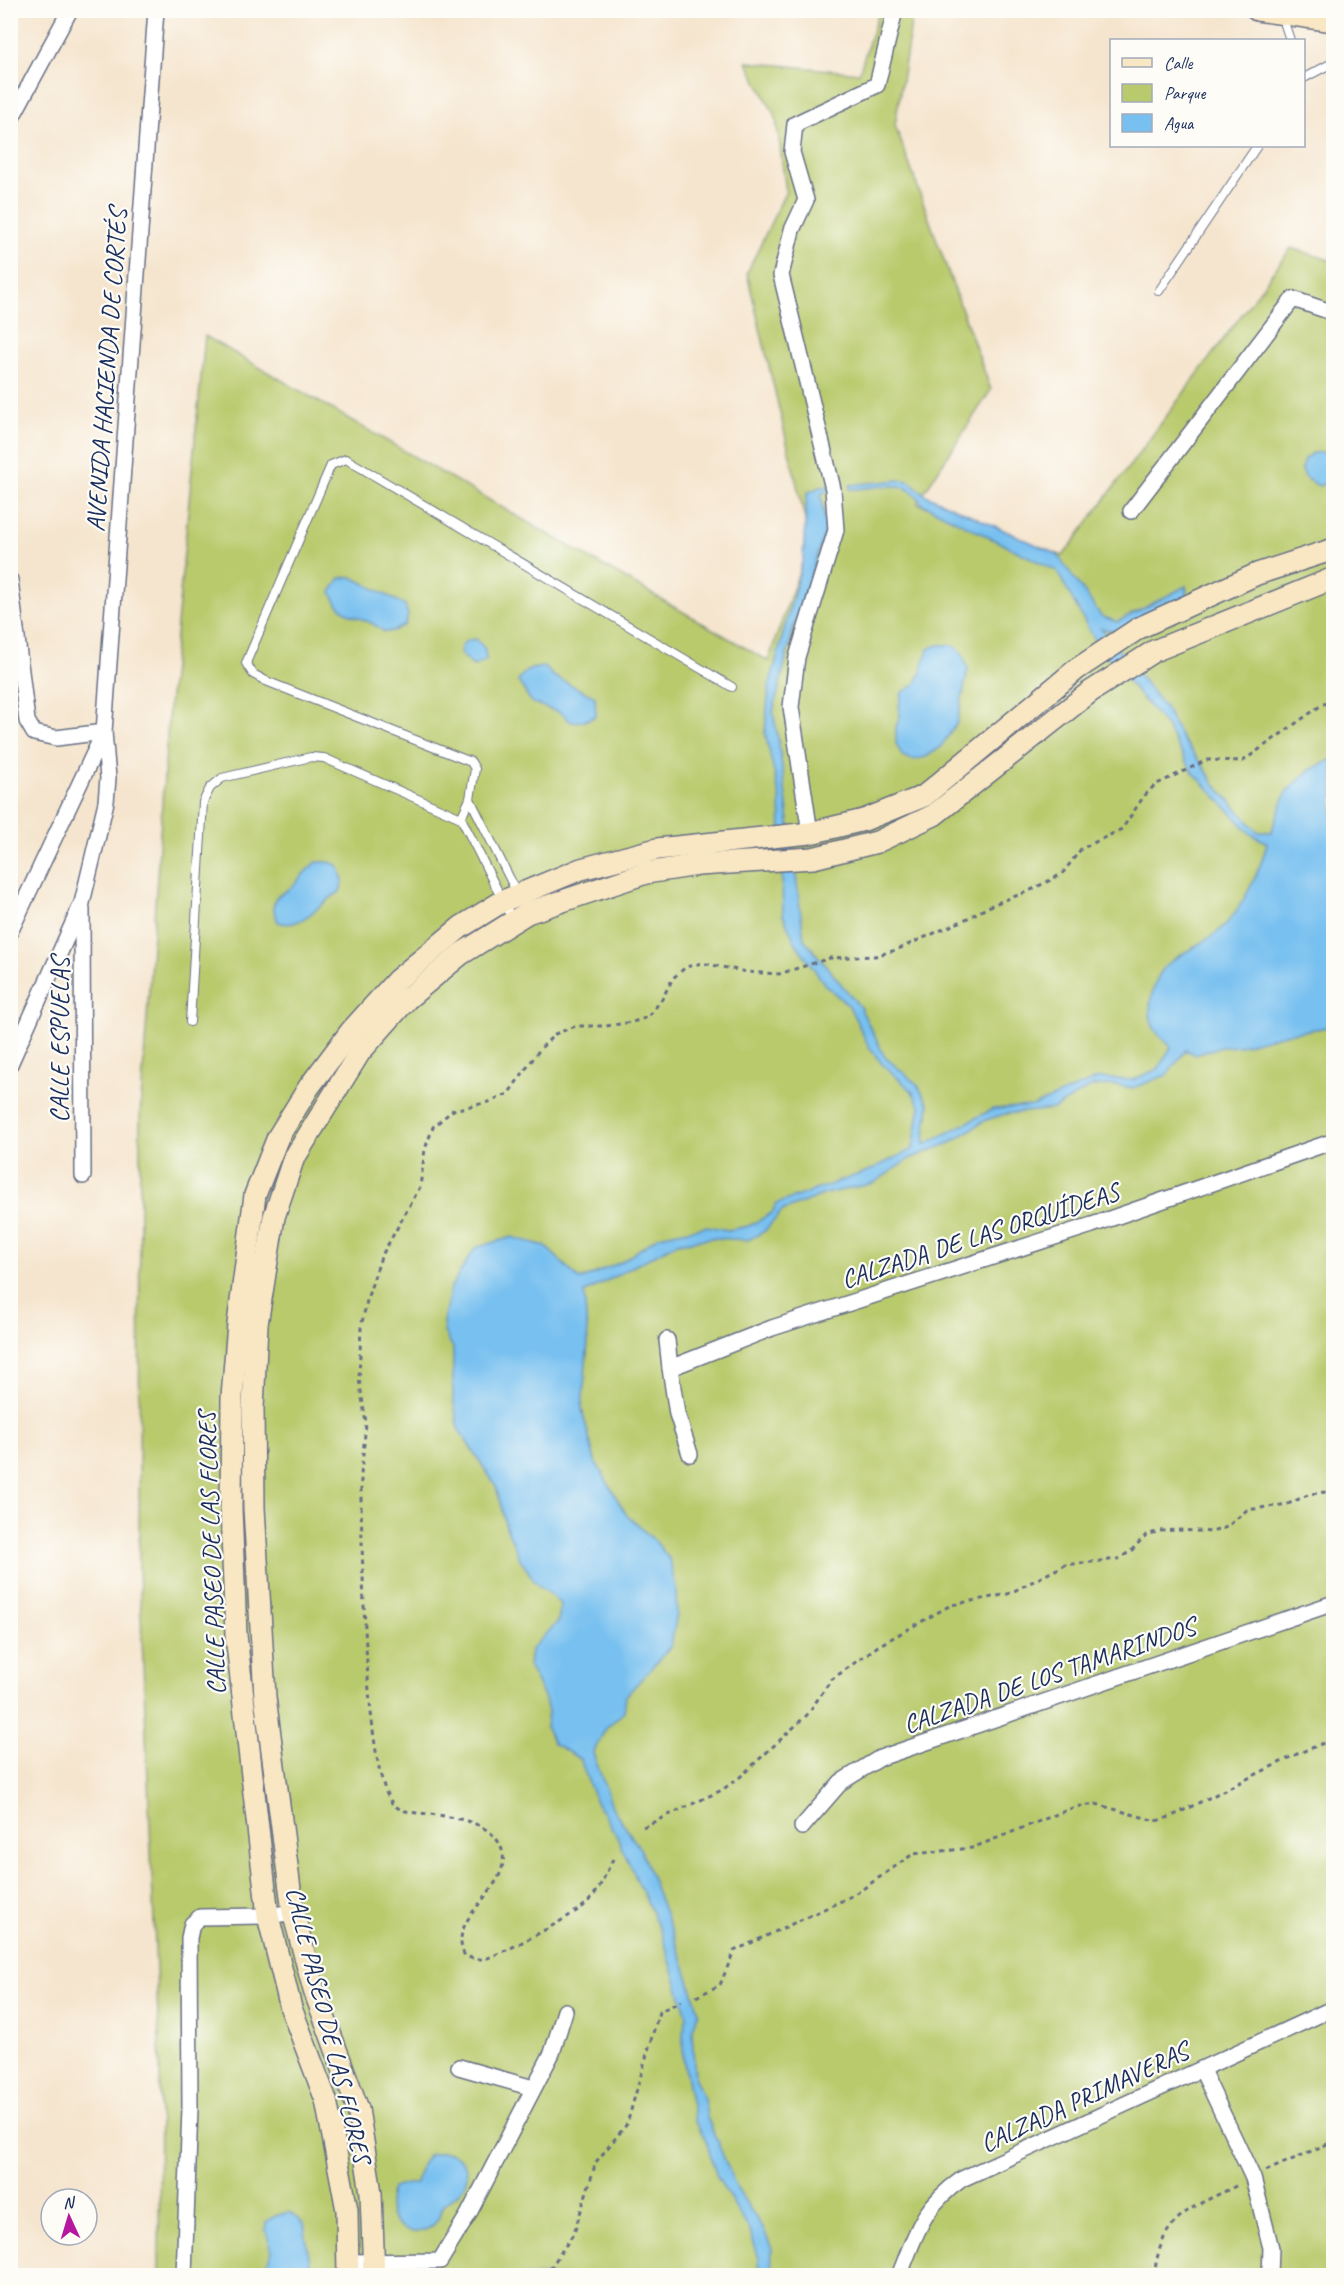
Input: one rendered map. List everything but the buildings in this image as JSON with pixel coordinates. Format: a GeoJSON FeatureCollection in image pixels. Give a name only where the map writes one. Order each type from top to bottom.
{"type":"FeatureCollection","features":[{"type":"Feature","properties":{"kind":"street"},"geometry":{"type":"LineString","coordinates":[[10,121],[70,10]]}},
{"type":"Feature","properties":{"kind":"street","name":"AVENIDA HACIENDA DE CORTÉS"},"geometry":{"type":"LineString","coordinates":[[10,1064],[82,903],[106,802],[108,778],[104,732],[156,10]]}},
{"type":"Feature","properties":{"kind":"street"},"geometry":{"type":"LineString","coordinates":[[810,833],[791,707],[797,657],[836,530],[833,489],[781,275],[792,230],[806,200],[792,152],[795,124],[877,85],[895,10]]}},
{"type":"Feature","properties":{"kind":"street"},"geometry":{"type":"LineString","coordinates":[[1257,10],[1334,21]]}},
{"type":"Feature","properties":{"kind":"street"},"geometry":{"type":"LineString","coordinates":[[1131,511],[1293,299],[1334,312]]}},
{"type":"Feature","properties":{"kind":"street","name":"CALLE PASEO DE LAS FLORES"},"geometry":{"type":"LineString","coordinates":[[348,2269],[347,2210],[326,2100],[291,2008],[268,1916],[236,1635],[231,1508],[232,1396],[247,1245],[255,1195],[278,1137],[309,1087],[351,1031],[397,980],[461,927],[510,898],[581,869],[657,849],[810,833],[864,820],[924,796],[1077,669],[1139,628],[1257,574],[1334,549]]}},
{"type":"Feature","properties":{"kind":"street"},"geometry":{"type":"LineString","coordinates":[[1311,556],[1326,581]]}},
{"type":"Feature","properties":{"kind":"street"},"geometry":{"type":"LineString","coordinates":[[10,580],[27,722],[34,733],[56,738],[104,732]]}},
{"type":"Feature","properties":{"kind":"street","name":"CALLE PASEO DE LAS FLORES"},"geometry":{"type":"LineString","coordinates":[[374,2269],[371,2193],[358,2109],[314,1990],[293,1912],[265,1696],[254,1508],[253,1408],[257,1324],[274,1217],[293,1160],[360,1052],[407,999],[461,954],[520,917],[646,873],[698,865],[813,858],[877,842],[934,815],[1090,692],[1154,651],[1326,581]]}},
{"type":"Feature","properties":{"kind":"street","name":"AVENIDA HACIENDA DE CORTÉS"},"geometry":{"type":"LineString","coordinates":[[10,932],[104,732]]}},
{"type":"Feature","properties":{"kind":"street"},"geometry":{"type":"LineString","coordinates":[[834,827],[843,850]]}},
{"type":"Feature","properties":{"kind":"street","name":"CALLE ESPUELAS"},"geometry":{"type":"LineString","coordinates":[[82,903],[83,1176]]}},
{"type":"Feature","properties":{"kind":"street","name":"CALZADA DE LAS ORQUÍDEAS"},"geometry":{"type":"LineString","coordinates":[[670,1368],[772,1328],[1092,1225],[1334,1141]]}},
{"type":"Feature","properties":{"kind":"street"},"geometry":{"type":"LineString","coordinates":[[667,1340],[677,1414],[690,1454]]}},
{"type":"Feature","properties":{"kind":"street"},"geometry":{"type":"LineString","coordinates":[[231,1508],[254,1508]]}},
{"type":"Feature","properties":{"kind":"street","name":"CALZADA DE LOS TAMARINDOS"},"geometry":{"type":"LineString","coordinates":[[802,1827],[841,1782],[880,1758],[1334,1604]]}},
{"type":"Feature","properties":{"kind":"street"},"geometry":{"type":"LineString","coordinates":[[184,2276],[189,2108],[189,1938],[192,1924],[200,1917],[268,1916],[293,1912]]}},
{"type":"Feature","properties":{"kind":"street","name":"CALZADA PRIMAVERAS"},"geometry":{"type":"LineString","coordinates":[[899,2276],[924,2216],[941,2194],[962,2179],[1334,2008]]}},
{"type":"Feature","properties":{"kind":"street"},"geometry":{"type":"LineString","coordinates":[[431,2276],[468,2215],[552,2053],[565,2011]]}},
{"type":"Feature","properties":{"kind":"street"},"geometry":{"type":"LineString","coordinates":[[459,2067],[533,2088]]}},
{"type":"Feature","properties":{"kind":"street"},"geometry":{"type":"LineString","coordinates":[[1202,2070],[1253,2178],[1271,2248],[1269,2276]]}},
{"type":"Feature","properties":{"kind":"street"},"geometry":{"type":"LineString","coordinates":[[348,2269],[374,2269],[440,2261]]}},
{"type":"Feature","properties":{"kind":"lane"},"geometry":{"type":"LineString","coordinates":[[1281,14],[1290,39]]}},
{"type":"Feature","properties":{"kind":"lane"},"geometry":{"type":"LineString","coordinates":[[1305,77],[1334,62]]}},
{"type":"Feature","properties":{"kind":"lane"},"geometry":{"type":"LineString","coordinates":[[1159,291],[1256,147]]}},
{"type":"Feature","properties":{"kind":"lane"},"geometry":{"type":"LineString","coordinates":[[461,818],[470,800],[475,769],[471,762],[266,681],[253,674],[246,663],[331,465],[346,459],[732,687]]}},
{"type":"Feature","properties":{"kind":"lane"},"geometry":{"type":"LineString","coordinates":[[190,1022],[203,802],[210,788],[222,778],[311,756],[324,758],[461,818],[520,917]]}},
{"type":"Feature","properties":{"kind":"lane"},"geometry":{"type":"LineString","coordinates":[[470,800],[520,917]]}},
{"type":"Feature","properties":{"kind":"path"},"geometry":{"type":"LineString","coordinates":[[613,1859],[601,1886],[586,1905],[488,1958],[475,1960],[465,1956],[460,1948],[459,1938],[464,1925],[498,1879],[502,1848],[492,1832],[478,1826],[446,1816],[404,1810],[393,1805],[387,1794],[375,1747],[368,1693],[361,1506],[360,1475],[366,1423],[359,1379],[361,1327],[381,1257],[420,1187],[425,1149],[433,1127],[453,1110],[489,1102],[508,1094],[540,1048],[555,1034],[576,1026],[606,1026],[648,1017],[662,999],[673,978],[686,968],[702,963],[747,972],[780,974],[830,958],[875,956],[896,950],[994,904],[1029,891],[1062,874],[1081,849],[1122,829],[1144,796],[1155,786],[1207,760],[1243,761],[1323,704],[1334,702]]}},
{"type":"Feature","properties":{"kind":"path"},"geometry":{"type":"LineString","coordinates":[[643,1827],[722,1790],[740,1777],[807,1715],[831,1680],[878,1646],[951,1605],[1008,1594],[1065,1565],[1118,1559],[1131,1551],[1146,1535],[1177,1530],[1212,1532],[1227,1527],[1247,1510],[1288,1504],[1310,1494],[1334,1491]]}},
{"type":"Feature","properties":{"kind":"path"},"geometry":{"type":"LineString","coordinates":[[696,1997],[720,1985],[734,1951],[854,1895],[913,1854],[972,1848],[1075,1807],[1096,1804],[1156,1821],[1170,1817],[1299,1753],[1334,1739]]}},
{"type":"Feature","properties":{"kind":"path"},"geometry":{"type":"LineString","coordinates":[[545,2276],[574,2233],[596,2162],[627,2124],[659,2012],[681,2001]]}},
{"type":"Feature","properties":{"kind":"path"},"geometry":{"type":"LineString","coordinates":[[1154,2276],[1157,2254],[1174,2220],[1190,2209],[1334,2141]]}},
{"type":"Feature","properties":{"kind":"green space"},"geometry":{"type":"Polygon","coordinates":[[[879,11],[913,11],[895,125],[991,390],[917,503],[1063,556],[1291,248],[1333,261],[1333,2275],[159,2276],[160,2064],[139,1568],[140,1116],[169,707],[205,336],[768,661],[810,540],[747,273],[786,191],[776,118],[747,62],[859,73],[879,11]]]}},
{"type":"Feature","properties":{"kind":"water"},"geometry":{"type":"Polygon","coordinates":[[[1325,452],[1333,457],[1333,480],[1319,486],[1306,479],[1302,470],[1304,459],[1313,453],[1325,452]]]}},
{"type":"Feature","properties":{"kind":"water"},"geometry":{"type":"Polygon","coordinates":[[[909,481],[926,495],[1057,554],[1101,616],[1117,622],[1186,586],[1188,597],[1116,632],[1101,628],[1166,709],[1181,737],[1213,782],[1258,832],[1271,832],[1287,791],[1310,770],[1333,759],[1334,1026],[1285,1034],[1239,1046],[1221,1047],[1195,1055],[1186,1050],[1167,1075],[1133,1088],[1117,1085],[1092,1086],[1054,1109],[1005,1114],[986,1120],[950,1143],[909,1159],[874,1183],[825,1194],[782,1211],[765,1231],[748,1240],[712,1238],[677,1243],[584,1293],[588,1341],[582,1409],[595,1461],[626,1514],[657,1543],[670,1560],[676,1588],[677,1614],[671,1646],[626,1696],[624,1712],[606,1728],[593,1753],[613,1809],[641,1850],[682,1958],[699,2012],[692,2032],[695,2079],[704,2099],[707,2117],[737,2189],[764,2230],[772,2249],[771,2275],[760,2275],[759,2258],[750,2231],[717,2177],[706,2141],[695,2122],[683,2058],[683,2032],[687,2016],[662,1934],[615,1833],[595,1800],[580,1759],[553,1743],[546,1728],[548,1712],[545,1699],[529,1667],[531,1649],[558,1622],[561,1604],[535,1582],[520,1559],[506,1527],[496,1486],[459,1430],[453,1398],[453,1348],[444,1332],[443,1321],[451,1287],[475,1248],[512,1237],[545,1246],[580,1280],[621,1262],[659,1236],[707,1226],[728,1230],[749,1226],[772,1213],[776,1204],[868,1171],[913,1149],[920,1106],[911,1090],[882,1064],[869,1047],[849,1006],[825,985],[795,942],[783,915],[780,798],[765,733],[769,687],[803,559],[807,493],[820,487],[832,486],[832,491],[821,495],[826,530],[796,618],[773,712],[804,939],[860,1007],[885,1057],[917,1084],[929,1105],[924,1145],[993,1109],[1033,1106],[1099,1078],[1133,1080],[1158,1069],[1171,1047],[1155,1030],[1150,1014],[1152,995],[1159,976],[1169,963],[1220,930],[1233,916],[1251,886],[1267,843],[1251,834],[1192,771],[1166,726],[1098,646],[1057,571],[922,504],[908,489],[891,486],[850,489],[850,485],[909,481]]]}},
{"type":"Feature","properties":{"kind":"water"},"geometry":{"type":"Polygon","coordinates":[[[352,577],[405,605],[408,615],[405,625],[393,631],[384,632],[341,609],[331,592],[340,578],[352,577]]]}},
{"type":"Feature","properties":{"kind":"water"},"geometry":{"type":"Polygon","coordinates":[[[476,639],[485,649],[486,660],[473,666],[460,653],[465,642],[476,639]]]}},
{"type":"Feature","properties":{"kind":"water"},"geometry":{"type":"Polygon","coordinates":[[[938,645],[953,645],[962,653],[968,669],[957,723],[940,748],[926,757],[913,760],[902,756],[896,743],[896,727],[900,717],[899,706],[902,693],[915,684],[921,673],[928,649],[938,645]]]}},
{"type":"Feature","properties":{"kind":"water"},"geometry":{"type":"Polygon","coordinates":[[[545,667],[553,676],[595,697],[596,716],[584,721],[571,722],[561,713],[532,703],[518,681],[529,670],[545,667]]]}},
{"type":"Feature","properties":{"kind":"water"},"geometry":{"type":"Polygon","coordinates":[[[317,862],[338,865],[343,880],[340,892],[295,923],[278,922],[273,908],[276,897],[291,888],[317,862]]]}},
{"type":"Feature","properties":{"kind":"water"},"geometry":{"type":"Polygon","coordinates":[[[441,2152],[455,2155],[464,2164],[467,2176],[465,2183],[459,2192],[444,2205],[432,2226],[416,2232],[405,2230],[396,2223],[391,2215],[389,2202],[392,2188],[416,2184],[421,2165],[428,2155],[441,2152]]]}},
{"type":"Feature","properties":{"kind":"water"},"geometry":{"type":"Polygon","coordinates":[[[289,2212],[304,2223],[310,2264],[318,2275],[263,2275],[272,2250],[266,2223],[275,2216],[289,2212]]]}}]}
